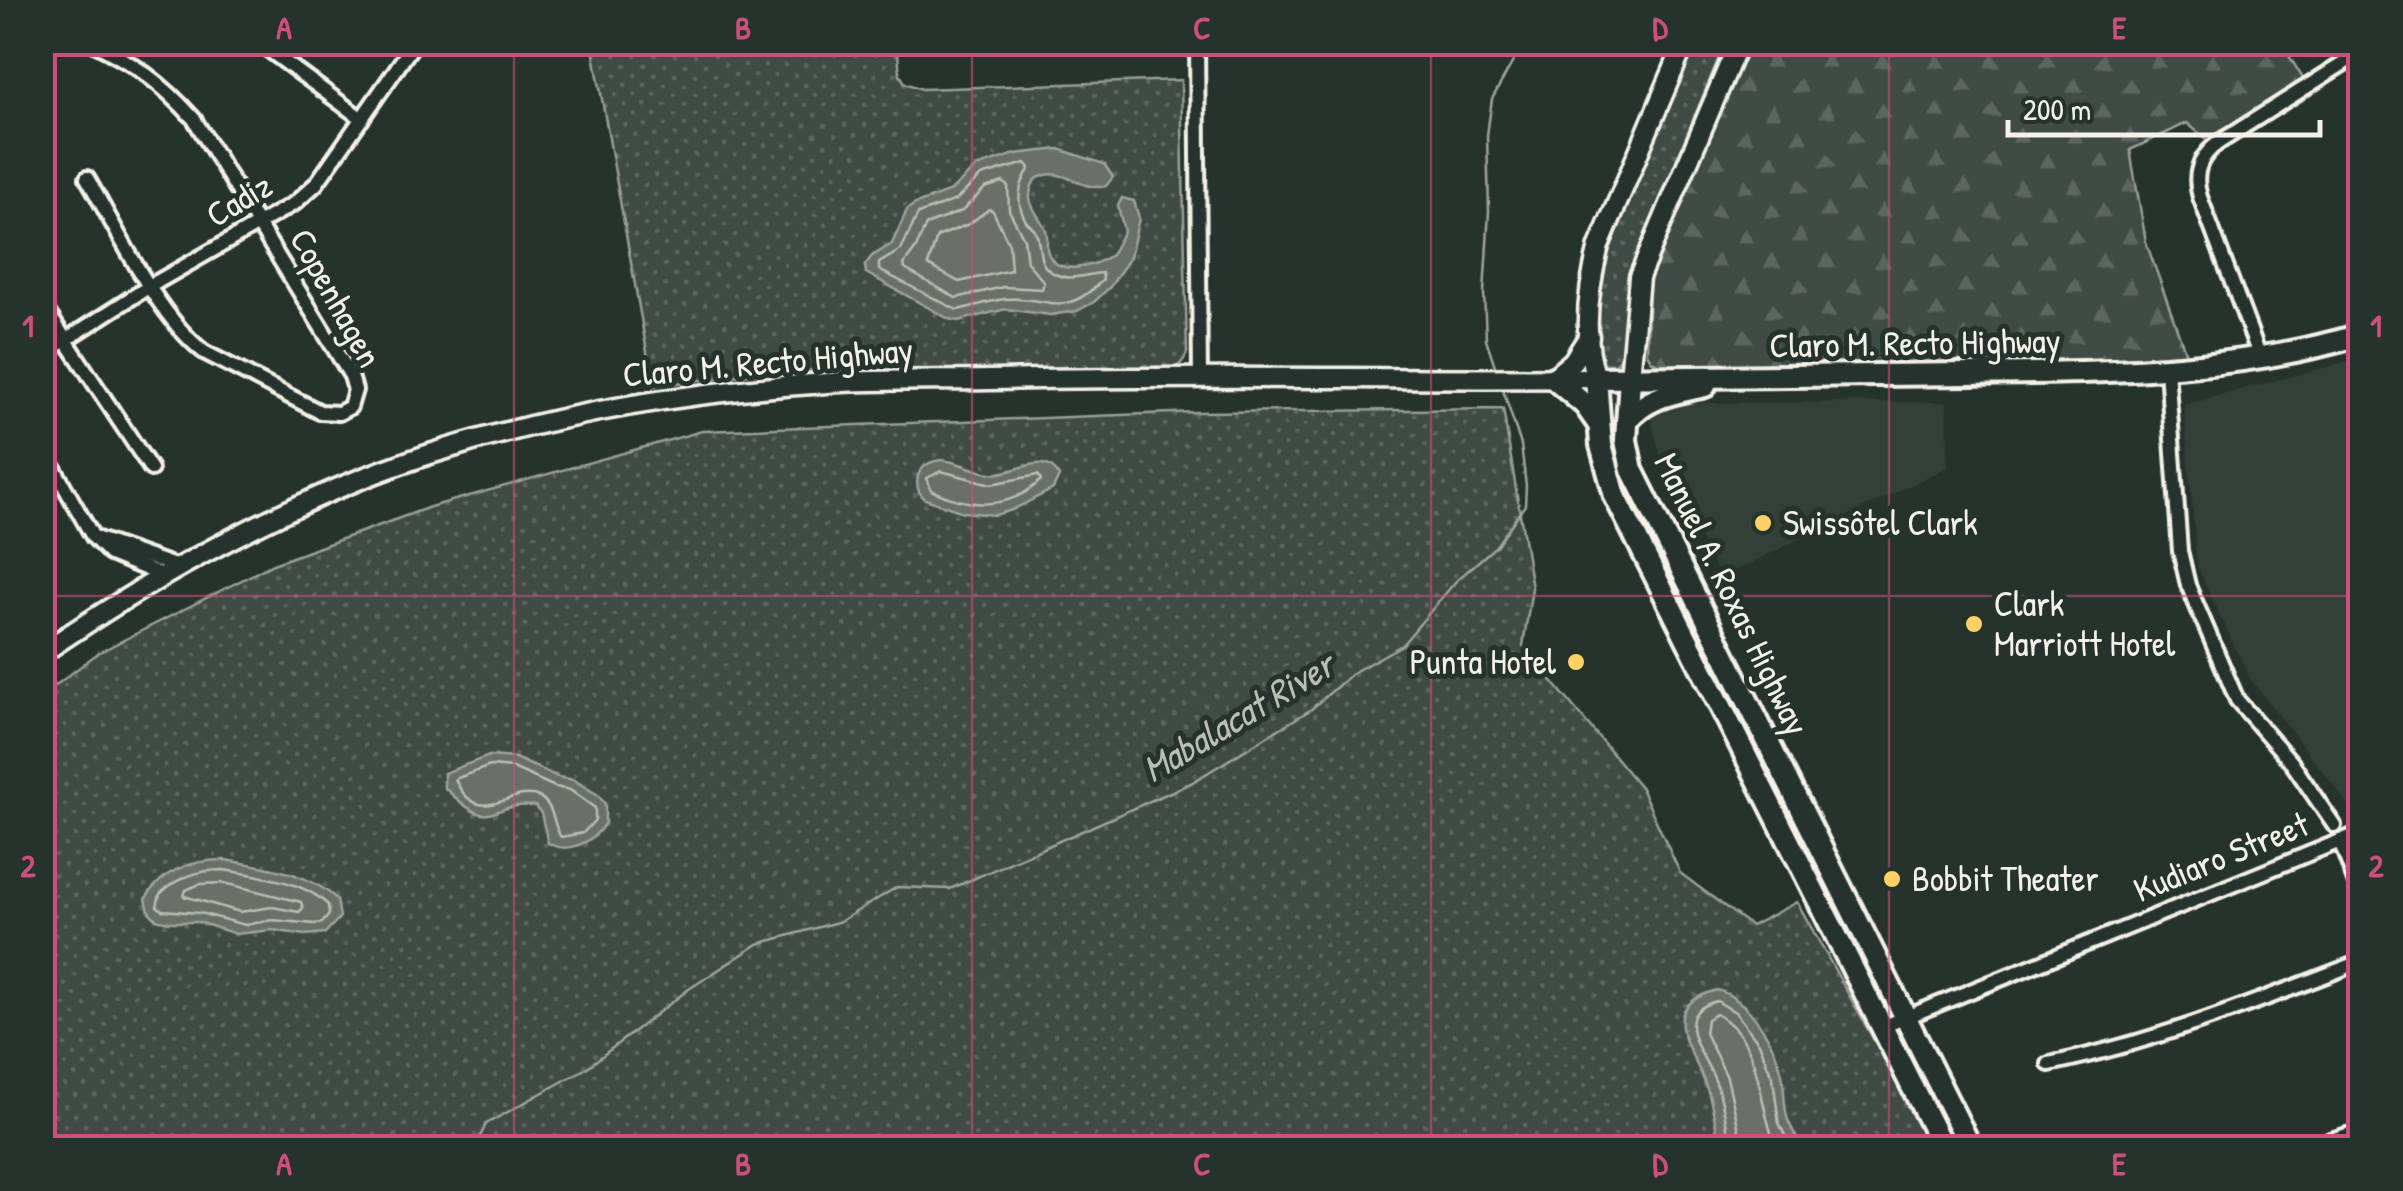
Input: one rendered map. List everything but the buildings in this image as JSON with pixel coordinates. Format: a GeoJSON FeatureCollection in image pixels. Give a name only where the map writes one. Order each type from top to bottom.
{"type":"FeatureCollection","features":[{"type":"Feature","properties":{"kind":"main road","name":"Manuel A. Roxas Highway"},"geometry":{"type":"LineString","coordinates":[[1686,42],[1600,246],[1592,274],[1590,360],[1596,378],[1601,445],[1620,506],[1942,1148]]}},
{"type":"Feature","properties":{"kind":"main road","name":"Manuel A. Roxas Highway"},"geometry":{"type":"LineString","coordinates":[[1739,42],[1640,277],[1626,440],[1639,485],[1971,1148]]}},
{"type":"Feature","properties":{"kind":"main road","name":"Claro M. Recto Highway"},"geometry":{"type":"LineString","coordinates":[[42,653],[173,573],[294,507],[456,446],[623,405],[833,382],[1734,379],[2167,369],[2260,357],[2360,334]]}},
{"type":"Feature","properties":{"kind":"main road"},"geometry":{"type":"LineString","coordinates":[[1589,335],[1573,361],[1553,378],[1585,405],[1600,425]]}},
{"type":"Feature","properties":{"kind":"main road"},"geometry":{"type":"LineString","coordinates":[[1627,421],[1637,408],[1658,397],[1734,379]]}},
{"type":"Feature","properties":{"kind":"street","name":"Copenhagen"},"geometry":{"type":"LineString","coordinates":[[91,42],[162,84],[194,119],[351,376],[355,390],[350,407],[339,413],[320,412],[204,352],[188,340],[150,286]]}},
{"type":"Feature","properties":{"kind":"street"},"geometry":{"type":"LineString","coordinates":[[258,42],[362,119]]}},
{"type":"Feature","properties":{"kind":"street","name":"Cadiz"},"geometry":{"type":"LineString","coordinates":[[42,355],[150,286],[294,203],[316,184],[415,42]]}},
{"type":"Feature","properties":{"kind":"street"},"geometry":{"type":"LineString","coordinates":[[1198,42],[1200,378]]}},
{"type":"Feature","properties":{"kind":"street"},"geometry":{"type":"LineString","coordinates":[[2260,357],[2200,197],[2198,169],[2202,158],[2218,142],[2360,53]]}},
{"type":"Feature","properties":{"kind":"street"},"geometry":{"type":"LineString","coordinates":[[86,178],[150,286]]}},
{"type":"Feature","properties":{"kind":"street"},"geometry":{"type":"LineString","coordinates":[[42,304],[151,470]]}},
{"type":"Feature","properties":{"kind":"street"},"geometry":{"type":"LineString","coordinates":[[2167,369],[2180,551],[2188,585],[2238,700],[2292,763],[2334,825]]}},
{"type":"Feature","properties":{"kind":"street"},"geometry":{"type":"LineString","coordinates":[[42,447],[93,537],[110,554],[173,573]]}},
{"type":"Feature","properties":{"kind":"street","name":"Kudiaro Street"},"geometry":{"type":"LineString","coordinates":[[1882,1027],[2360,833]]}},
{"type":"Feature","properties":{"kind":"street"},"geometry":{"type":"LineString","coordinates":[[2340,841],[2360,894]]}},
{"type":"Feature","properties":{"kind":"street"},"geometry":{"type":"LineString","coordinates":[[2049,1064],[2094,1055],[2206,1020],[2360,962]]}},
{"type":"Feature","properties":{"kind":"street"},"geometry":{"type":"LineString","coordinates":[[2306,1148],[2360,1131]]}},
{"type":"Feature","properties":{"kind":"shaded area"},"geometry":{"type":"Polygon","coordinates":[[[2360,358],[2360,810],[2355,813],[2249,677],[2197,566],[2184,405],[2360,358]]]}},
{"type":"Feature","properties":{"kind":"shaded area","name":"Swissôtel Clark"},"geometry":{"type":"Polygon","coordinates":[[[1947,402],[1948,467],[1720,578],[1661,459],[1652,423],[1657,408],[1674,403],[1947,402]]]}},
{"type":"Feature","properties":{"kind":"green space"},"geometry":{"type":"Polygon","coordinates":[[[592,43],[897,43],[900,75],[905,83],[922,89],[1181,80],[1185,357],[1177,366],[1161,373],[828,370],[765,372],[653,386],[592,43]]]}},
{"type":"Feature","properties":{"kind":"green space"},"geometry":{"type":"Polygon","coordinates":[[[1691,43],[1725,43],[1629,274],[1622,358],[1615,364],[1603,364],[1598,358],[1597,271],[1691,43]]]}},
{"type":"Feature","properties":{"kind":"green space"},"geometry":{"type":"Polygon","coordinates":[[[1747,43],[2281,43],[2304,80],[2207,140],[2187,123],[2130,150],[2146,242],[2186,354],[2105,359],[1661,366],[1647,353],[1649,275],[1747,43]]]}},
{"type":"Feature","properties":{"kind":"green space"},"geometry":{"type":"Polygon","coordinates":[[[1503,409],[1532,588],[1523,646],[1641,788],[1680,873],[1751,926],[1797,902],[1934,1148],[43,1148],[43,695],[98,653],[273,564],[430,507],[702,431],[1198,412],[1503,409]]]}},
{"type":"Feature","properties":{"kind":"water"},"geometry":{"type":"Polygon","coordinates":[[[1059,149],[1104,164],[1113,177],[1106,186],[1097,187],[1054,174],[1035,180],[1030,200],[1046,230],[1047,250],[1053,261],[1077,268],[1111,255],[1124,231],[1118,206],[1122,198],[1134,201],[1139,218],[1130,257],[1110,287],[1094,302],[1077,311],[1050,315],[1006,309],[958,321],[866,273],[865,265],[892,244],[913,205],[951,191],[976,167],[1015,154],[1059,149]]]}},
{"type":"Feature","properties":{"kind":"water"},"geometry":{"type":"Polygon","coordinates":[[[941,460],[990,473],[1045,464],[1059,476],[1053,489],[1012,510],[995,515],[963,512],[925,499],[919,492],[917,480],[921,470],[941,460]]]}},
{"type":"Feature","properties":{"kind":"water"},"geometry":{"type":"Polygon","coordinates":[[[489,756],[515,758],[574,780],[605,804],[605,823],[587,841],[564,848],[548,843],[541,813],[535,806],[490,814],[473,811],[444,787],[444,773],[489,756]]]}},
{"type":"Feature","properties":{"kind":"water"},"geometry":{"type":"Polygon","coordinates":[[[225,860],[285,872],[313,883],[337,900],[340,917],[325,933],[305,935],[272,930],[236,934],[198,922],[156,919],[149,912],[146,898],[170,873],[191,864],[225,860]]]}},
{"type":"Feature","properties":{"kind":"water"},"geometry":{"type":"Polygon","coordinates":[[[1717,990],[1740,1002],[1767,1036],[1782,1074],[1788,1120],[1802,1148],[1721,1148],[1709,1094],[1687,1044],[1682,1018],[1686,1007],[1697,998],[1717,990]]]}},
{"type":"Feature","properties":{"kind":"waterway","name":"Mabalacat River"},"geometry":{"type":"LineString","coordinates":[[1497,372],[1486,339],[1484,293],[1489,211],[1487,135],[1492,99],[1524,42]]}},
{"type":"Feature","properties":{"kind":"waterway","name":"Mabalacat River"},"geometry":{"type":"LineString","coordinates":[[465,1148],[476,1145],[486,1124],[585,1069],[689,989],[758,944],[841,921],[897,887],[950,889],[1191,783],[1310,710],[1354,672],[1402,645],[1456,581],[1496,546],[1525,505],[1521,445],[1501,384]]}},
{"type":"Feature","properties":{"kind":"place","name":"Swissôtel Clark"},"geometry":{"type":"Point","coordinates":[1763,523]}},
{"type":"Feature","properties":{"kind":"place","name":"Clark Marriott Hotel"},"geometry":{"type":"Point","coordinates":[1974,624]}},
{"type":"Feature","properties":{"kind":"place","name":"Punta Hotel"},"geometry":{"type":"Point","coordinates":[1576,662]}},
{"type":"Feature","properties":{"kind":"place","name":"Bobbit Theater"},"geometry":{"type":"Point","coordinates":[1892,879]}}]}
